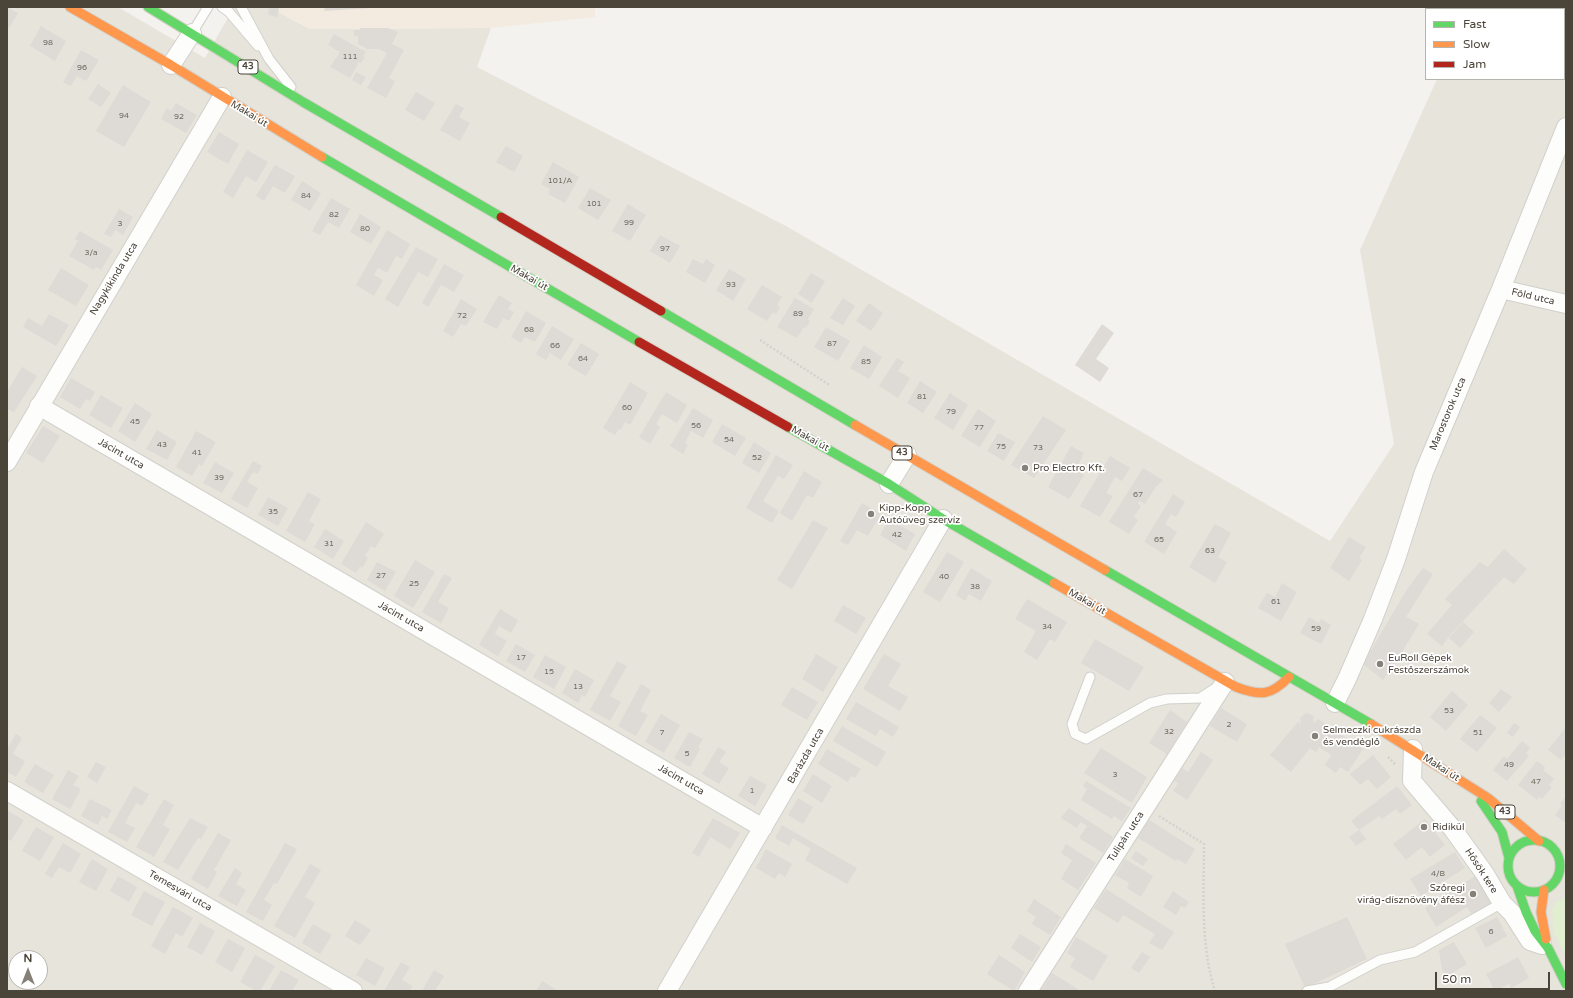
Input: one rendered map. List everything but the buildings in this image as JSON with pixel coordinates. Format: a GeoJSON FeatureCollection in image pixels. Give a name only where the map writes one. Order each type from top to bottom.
{"type":"FeatureCollection","features":[{"type":"Feature","properties":{"kind":"main road","name":"Makai út"},"geometry":{"type":"LineString","coordinates":[[70,7],[171,65],[391,198],[889,484],[944,520],[1225,682],[1237,688],[1265,692],[1275,690],[1289,677]]}},
{"type":"Feature","properties":{"kind":"main road","name":"Makai út"},"geometry":{"type":"LineString","coordinates":[[148,7],[303,102],[1335,703],[1413,750],[1488,798],[1539,841],[1547,844],[1566,861]]}},
{"type":"Feature","properties":{"kind":"main road","name":"Makai út"},"geometry":{"type":"LineString","coordinates":[[1469,786],[1489,811],[1502,832],[1509,858],[1508,874],[1517,886],[1526,912],[1535,931],[1548,948]]}},
{"type":"Feature","properties":{"kind":"main road"},"geometry":{"type":"LineString","coordinates":[[1509,858],[1512,852],[1524,842],[1531,840],[1539,841]]}},
{"type":"Feature","properties":{"kind":"main road"},"geometry":{"type":"LineString","coordinates":[[1558,855],[1558,875],[1548,888],[1541,912],[1548,948],[1566,984]]}},
{"type":"Feature","properties":{"kind":"main road"},"geometry":{"type":"LineString","coordinates":[[1517,886],[1526,891],[1535,892],[1565,884]]}},
{"type":"Feature","properties":{"kind":"street"},"geometry":{"type":"LineString","coordinates":[[171,65],[192,33]]}},
{"type":"Feature","properties":{"kind":"street","name":"Nagykikinda utca"},"geometry":{"type":"LineString","coordinates":[[7,462],[222,97]]}},
{"type":"Feature","properties":{"kind":"street","name":"Marostorok utca"},"geometry":{"type":"LineString","coordinates":[[1335,703],[1373,619],[1396,559],[1424,472],[1566,127]]}},
{"type":"Feature","properties":{"kind":"street","name":"Föld utca"},"geometry":{"type":"LineString","coordinates":[[1500,289],[1566,304]]}},
{"type":"Feature","properties":{"kind":"street","name":"Jácint utca"},"geometry":{"type":"LineString","coordinates":[[39,406],[763,828]]}},
{"type":"Feature","properties":{"kind":"street"},"geometry":{"type":"LineString","coordinates":[[889,484],[907,455]]}},
{"type":"Feature","properties":{"kind":"street","name":"Barázda utca"},"geometry":{"type":"LineString","coordinates":[[667,991],[944,520]]}},
{"type":"Feature","properties":{"kind":"street","name":"Tulipán utca"},"geometry":{"type":"LineString","coordinates":[[1028,991],[1225,682]]}},
{"type":"Feature","properties":{"kind":"street","name":"Hősök tere"},"geometry":{"type":"LineString","coordinates":[[1413,750],[1412,780],[1452,828],[1485,874],[1502,903],[1512,913],[1530,941],[1548,948]]}},
{"type":"Feature","properties":{"kind":"street","name":"Temesvári utca"},"geometry":{"type":"LineString","coordinates":[[7,791],[353,991]]}},
{"type":"Feature","properties":{"kind":"lane"},"geometry":{"type":"LineString","coordinates":[[192,33],[208,7]]}},
{"type":"Feature","properties":{"kind":"lane"},"geometry":{"type":"LineString","coordinates":[[222,7],[229,12],[303,102]]}},
{"type":"Feature","properties":{"kind":"lane"},"geometry":{"type":"LineString","coordinates":[[241,7],[269,59]]}},
{"type":"Feature","properties":{"kind":"lane"},"geometry":{"type":"LineString","coordinates":[[1090,677],[1072,724],[1075,734],[1086,739],[1150,703],[1167,700],[1200,698],[1225,682]]}},
{"type":"Feature","properties":{"kind":"lane"},"geometry":{"type":"LineString","coordinates":[[1307,991],[1329,987],[1380,960],[1415,952],[1502,903]]}},
{"type":"Feature","properties":{"kind":"path"},"geometry":{"type":"LineString","coordinates":[[1145,808],[1204,844],[1203,921],[1211,979],[1215,991]]}},
{"type":"Feature","properties":{"kind":"shaded area"},"geometry":{"type":"Polygon","coordinates":[[[7,7],[118,7],[205,58],[234,7],[269,7],[310,29],[491,28],[477,67],[786,226],[1330,541],[1394,444],[1360,250],[1437,80],[1565,80],[1565,8],[1470,7],[1566,7],[1566,991],[7,991],[7,7]]]}},
{"type":"Feature","properties":{"kind":"shaded area"},"geometry":{"type":"Polygon","coordinates":[[[269,7],[595,7],[595,17],[491,28],[310,29],[269,7]]]}},
{"type":"Feature","properties":{"kind":"green space"},"geometry":{"type":"Polygon","coordinates":[[[1566,897],[1566,955],[1554,934],[1552,911],[1555,903],[1566,897]]]}},
{"type":"Feature","properties":{"kind":"traffic: fast"},"geometry":{"type":"LineString","coordinates":[[148,7],[303,102],[501,217]]}},
{"type":"Feature","properties":{"kind":"traffic: fast"},"geometry":{"type":"LineString","coordinates":[[322,157],[639,342]]}},
{"type":"Feature","properties":{"kind":"traffic: fast"},"geometry":{"type":"LineString","coordinates":[[661,311],[855,425]]}},
{"type":"Feature","properties":{"kind":"traffic: fast"},"geometry":{"type":"LineString","coordinates":[[788,427],[889,484],[943,519],[1054,583]]}},
{"type":"Feature","properties":{"kind":"traffic: fast"},"geometry":{"type":"LineString","coordinates":[[1105,570],[1371,724]]}},
{"type":"Feature","properties":{"kind":"traffic: fast"},"geometry":{"type":"LineString","coordinates":[[1481,801],[1502,832],[1509,858]]}},
{"type":"Feature","properties":{"kind":"traffic: fast"},"geometry":{"type":"LineString","coordinates":[[1534,840],[1548,844],[1556,852],[1560,866],[1556,880],[1548,888],[1534,892],[1520,888],[1512,880],[1508,866],[1512,852],[1520,844],[1534,840]]}},
{"type":"Feature","properties":{"kind":"traffic: fast"},"geometry":{"type":"LineString","coordinates":[[1517,886],[1526,912],[1535,931],[1548,948],[1566,984]]}},
{"type":"Feature","properties":{"kind":"traffic: slow"},"geometry":{"type":"LineString","coordinates":[[70,7],[171,65],[322,157]]}},
{"type":"Feature","properties":{"kind":"traffic: slow"},"geometry":{"type":"LineString","coordinates":[[855,425],[1105,570]]}},
{"type":"Feature","properties":{"kind":"traffic: slow"},"geometry":{"type":"LineString","coordinates":[[1054,583],[1236,687],[1259,693],[1271,691],[1289,677]]}},
{"type":"Feature","properties":{"kind":"traffic: slow"},"geometry":{"type":"LineString","coordinates":[[1371,724],[1488,798],[1539,841]]}},
{"type":"Feature","properties":{"kind":"traffic: slow"},"geometry":{"type":"LineString","coordinates":[[1544,890],[1541,912],[1546,939]]}},
{"type":"Feature","properties":{"kind":"traffic: jam"},"geometry":{"type":"LineString","coordinates":[[501,217],[661,311]]}},
{"type":"Feature","properties":{"kind":"traffic: jam"},"geometry":{"type":"LineString","coordinates":[[639,342],[788,427]]}},
{"type":"Feature","properties":{"kind":"place","name":"Pro Electro Kft."},"geometry":{"type":"Point","coordinates":[1025,468]}},
{"type":"Feature","properties":{"kind":"place","name":"Kipp-Kopp Autóüveg szervíz"},"geometry":{"type":"Point","coordinates":[871,514]}},
{"type":"Feature","properties":{"kind":"place","name":"EuRoll Gépek Festőszerszámok"},"geometry":{"type":"Point","coordinates":[1380,664]}},
{"type":"Feature","properties":{"kind":"place","name":"Selmeczki cukrászda és vendéglő"},"geometry":{"type":"Point","coordinates":[1315,736]}},
{"type":"Feature","properties":{"kind":"place","name":"Ridikül"},"geometry":{"type":"Point","coordinates":[1424,827]}},
{"type":"Feature","properties":{"kind":"place","name":"Szőregi virág-dísznövény áfész"},"geometry":{"type":"Point","coordinates":[1473,894]}}]}
